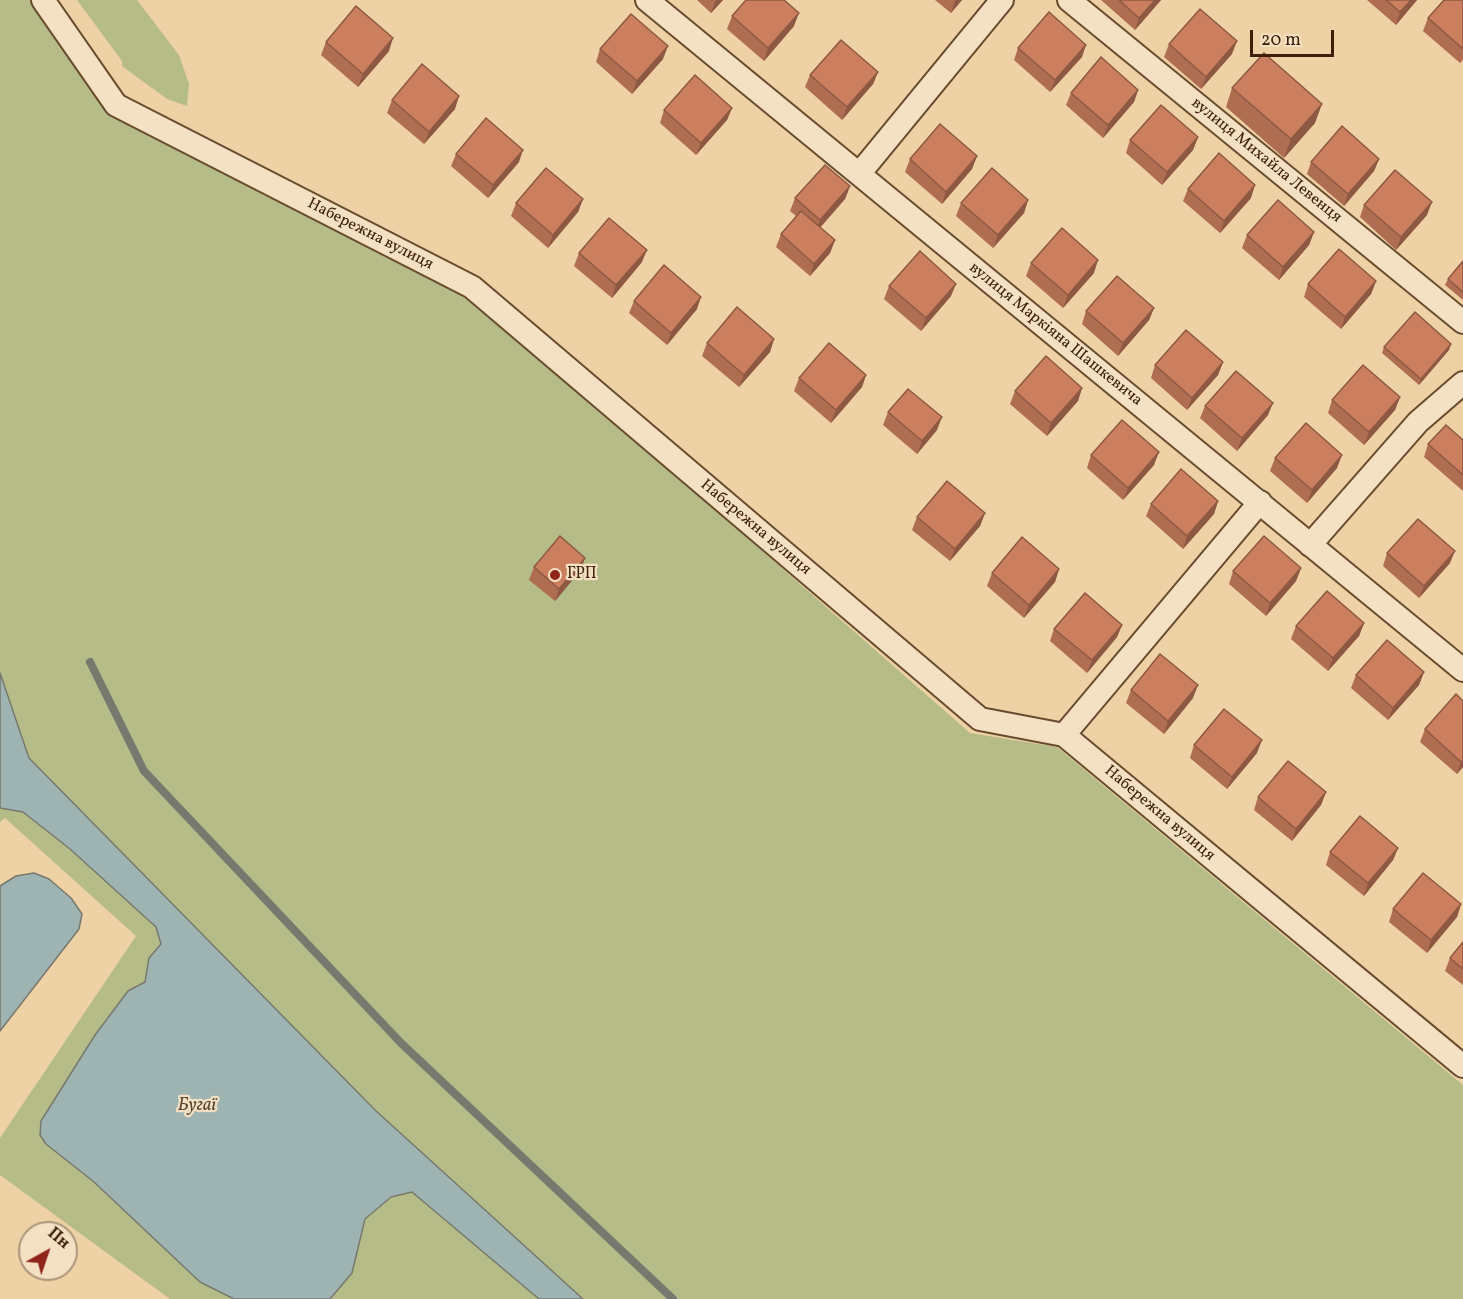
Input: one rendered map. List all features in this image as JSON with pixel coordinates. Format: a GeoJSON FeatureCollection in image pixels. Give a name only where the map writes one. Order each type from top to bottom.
{"type":"FeatureCollection","features":[{"type":"Feature","properties":{"kind":"street","name":"Набережна вулиця"},"geometry":{"type":"LineString","coordinates":[[43,0],[116,105],[472,287],[980,719],[1064,735],[1463,1066]]}},
{"type":"Feature","properties":{"kind":"street","name":"вулиця Маркіяна Шашкевича"},"geometry":{"type":"LineString","coordinates":[[647,0],[1463,670]]}},
{"type":"Feature","properties":{"kind":"street"},"geometry":{"type":"LineString","coordinates":[[858,174],[1002,0]]}},
{"type":"Feature","properties":{"kind":"street","name":"вулиця Михайла Левенця"},"geometry":{"type":"LineString","coordinates":[[1069,0],[1463,322]]}},
{"type":"Feature","properties":{"kind":"street"},"geometry":{"type":"LineString","coordinates":[[1310,545],[1418,422],[1463,383]]}},
{"type":"Feature","properties":{"kind":"street"},"geometry":{"type":"LineString","coordinates":[[1064,735],[1260,502]]}},
{"type":"Feature","properties":{"kind":"green space"},"geometry":{"type":"Polygon","coordinates":[[[0,0],[34,0],[108,111],[470,295],[970,733],[1057,747],[1463,1085],[1463,1299],[170,1299],[78,1232],[78,1221],[63,1221],[0,1175],[0,1138],[136,936],[5,818],[0,822],[0,0]]]}},
{"type":"Feature","properties":{"kind":"green space"},"geometry":{"type":"Polygon","coordinates":[[[77,0],[137,0],[179,55],[189,84],[187,106],[167,99],[122,66],[122,61],[77,0]]]}},
{"type":"Feature","properties":{"kind":"water","name":"Бугаї"},"geometry":{"type":"Polygon","coordinates":[[[0,673],[29,758],[375,1110],[583,1299],[539,1299],[412,1192],[391,1197],[365,1219],[352,1273],[330,1299],[234,1299],[200,1282],[94,1182],[46,1144],[40,1135],[41,1121],[95,1035],[128,991],[145,982],[149,958],[161,944],[156,927],[70,849],[23,812],[0,808],[0,673]]]}},
{"type":"Feature","properties":{"kind":"water"},"geometry":{"type":"Polygon","coordinates":[[[34,873],[49,879],[71,898],[82,914],[79,929],[0,1031],[0,886],[16,876],[34,873]]]}},
{"type":"Feature","properties":{"kind":"building"},"geometry":{"type":"Polygon","coordinates":[[[746,0],[784,0],[799,13],[768,48],[732,16],[746,0]]]}},
{"type":"Feature","properties":{"kind":"building"},"geometry":{"type":"Polygon","coordinates":[[[1119,0],[1155,0],[1139,18],[1119,0]]]}},
{"type":"Feature","properties":{"kind":"building"},"geometry":{"type":"Polygon","coordinates":[[[1386,0],[1411,0],[1400,12],[1386,0]]]}},
{"type":"Feature","properties":{"kind":"building"},"geometry":{"type":"Polygon","coordinates":[[[1444,0],[1463,0],[1463,49],[1428,18],[1444,0]]]}},
{"type":"Feature","properties":{"kind":"building"},"geometry":{"type":"Polygon","coordinates":[[[356,6],[393,38],[363,74],[326,42],[356,6]]]}},
{"type":"Feature","properties":{"kind":"building"},"geometry":{"type":"Polygon","coordinates":[[[1200,9],[1237,41],[1206,77],[1169,44],[1200,9]]]}},
{"type":"Feature","properties":{"kind":"building"},"geometry":{"type":"Polygon","coordinates":[[[1049,12],[1086,45],[1055,80],[1018,48],[1049,12]]]}},
{"type":"Feature","properties":{"kind":"building"},"geometry":{"type":"Polygon","coordinates":[[[631,14],[668,46],[637,81],[600,49],[631,14]]]}},
{"type":"Feature","properties":{"kind":"building"},"geometry":{"type":"Polygon","coordinates":[[[841,40],[878,72],[847,107],[810,75],[841,40]]]}},
{"type":"Feature","properties":{"kind":"building"},"geometry":{"type":"Polygon","coordinates":[[[1264,53],[1322,104],[1291,139],[1232,88],[1264,53]]]}},
{"type":"Feature","properties":{"kind":"building"},"geometry":{"type":"Polygon","coordinates":[[[1101,57],[1138,90],[1108,125],[1071,93],[1101,57]]]}},
{"type":"Feature","properties":{"kind":"building"},"geometry":{"type":"Polygon","coordinates":[[[422,64],[459,96],[429,132],[392,100],[422,64]]]}},
{"type":"Feature","properties":{"kind":"building"},"geometry":{"type":"Polygon","coordinates":[[[695,75],[732,108],[701,143],[664,110],[695,75]]]}},
{"type":"Feature","properties":{"kind":"building"},"geometry":{"type":"Polygon","coordinates":[[[1161,105],[1198,137],[1167,172],[1130,140],[1161,105]]]}},
{"type":"Feature","properties":{"kind":"building"},"geometry":{"type":"Polygon","coordinates":[[[486,118],[523,150],[493,185],[456,154],[486,118]]]}},
{"type":"Feature","properties":{"kind":"building"},"geometry":{"type":"Polygon","coordinates":[[[940,124],[977,156],[946,192],[910,159],[940,124]]]}},
{"type":"Feature","properties":{"kind":"building"},"geometry":{"type":"Polygon","coordinates":[[[1342,126],[1379,159],[1348,194],[1311,162],[1342,126]]]}},
{"type":"Feature","properties":{"kind":"building"},"geometry":{"type":"Polygon","coordinates":[[[1219,153],[1255,185],[1224,221],[1188,189],[1219,153]]]}},
{"type":"Feature","properties":{"kind":"building"},"geometry":{"type":"Polygon","coordinates":[[[825,165],[850,186],[820,220],[795,198],[825,165]]]}},
{"type":"Feature","properties":{"kind":"building"},"geometry":{"type":"Polygon","coordinates":[[[546,168],[583,199],[553,235],[516,203],[546,168]]]}},
{"type":"Feature","properties":{"kind":"building"},"geometry":{"type":"Polygon","coordinates":[[[992,168],[1028,200],[998,235],[961,203],[992,168]]]}},
{"type":"Feature","properties":{"kind":"building"},"geometry":{"type":"Polygon","coordinates":[[[1395,170],[1432,202],[1401,237],[1364,205],[1395,170]]]}},
{"type":"Feature","properties":{"kind":"building"},"geometry":{"type":"Polygon","coordinates":[[[1278,200],[1314,232],[1283,267],[1247,235],[1278,200]]]}},
{"type":"Feature","properties":{"kind":"building"},"geometry":{"type":"Polygon","coordinates":[[[801,211],[835,240],[814,264],[781,234],[801,211]]]}},
{"type":"Feature","properties":{"kind":"building"},"geometry":{"type":"Polygon","coordinates":[[[609,218],[647,250],[616,285],[579,253],[609,218]]]}},
{"type":"Feature","properties":{"kind":"building"},"geometry":{"type":"Polygon","coordinates":[[[1062,228],[1098,260],[1068,295],[1031,263],[1062,228]]]}},
{"type":"Feature","properties":{"kind":"building"},"geometry":{"type":"Polygon","coordinates":[[[1339,249],[1376,281],[1345,317],[1308,284],[1339,249]]]}},
{"type":"Feature","properties":{"kind":"building"},"geometry":{"type":"Polygon","coordinates":[[[920,251],[956,284],[926,318],[889,286],[920,251]]]}},
{"type":"Feature","properties":{"kind":"building"},"geometry":{"type":"Polygon","coordinates":[[[1463,261],[1463,292],[1448,279],[1463,261]]]}},
{"type":"Feature","properties":{"kind":"building"},"geometry":{"type":"Polygon","coordinates":[[[664,265],[701,297],[671,333],[634,301],[664,265]]]}},
{"type":"Feature","properties":{"kind":"building"},"geometry":{"type":"Polygon","coordinates":[[[1117,276],[1154,308],[1123,343],[1086,311],[1117,276]]]}},
{"type":"Feature","properties":{"kind":"building"},"geometry":{"type":"Polygon","coordinates":[[[737,307],[774,339],[744,375],[707,343],[737,307]]]}},
{"type":"Feature","properties":{"kind":"building"},"geometry":{"type":"Polygon","coordinates":[[[1415,312],[1451,344],[1421,379],[1384,347],[1415,312]]]}},
{"type":"Feature","properties":{"kind":"building"},"geometry":{"type":"Polygon","coordinates":[[[1186,330],[1223,362],[1192,398],[1155,365],[1186,330]]]}},
{"type":"Feature","properties":{"kind":"building"},"geometry":{"type":"Polygon","coordinates":[[[829,343],[866,375],[836,410],[799,378],[829,343]]]}},
{"type":"Feature","properties":{"kind":"building"},"geometry":{"type":"Polygon","coordinates":[[[1046,356],[1082,388],[1051,423],[1015,391],[1046,356]]]}},
{"type":"Feature","properties":{"kind":"building"},"geometry":{"type":"Polygon","coordinates":[[[1363,365],[1400,397],[1369,432],[1332,400],[1363,365]]]}},
{"type":"Feature","properties":{"kind":"building"},"geometry":{"type":"Polygon","coordinates":[[[1236,371],[1273,403],[1242,438],[1205,406],[1236,371]]]}},
{"type":"Feature","properties":{"kind":"building"},"geometry":{"type":"Polygon","coordinates":[[[908,389],[942,417],[922,441],[888,412],[908,389]]]}},
{"type":"Feature","properties":{"kind":"building"},"geometry":{"type":"Polygon","coordinates":[[[1122,420],[1159,452],[1128,488],[1091,455],[1122,420]]]}},
{"type":"Feature","properties":{"kind":"building"},"geometry":{"type":"Polygon","coordinates":[[[1306,423],[1342,455],[1312,490],[1275,458],[1306,423]]]}},
{"type":"Feature","properties":{"kind":"building"},"geometry":{"type":"Polygon","coordinates":[[[1446,425],[1463,440],[1463,475],[1428,444],[1446,425]]]}},
{"type":"Feature","properties":{"kind":"building"},"geometry":{"type":"Polygon","coordinates":[[[1181,469],[1218,501],[1187,536],[1151,504],[1181,469]]]}},
{"type":"Feature","properties":{"kind":"building"},"geometry":{"type":"Polygon","coordinates":[[[947,481],[985,513],[955,549],[917,517],[947,481]]]}},
{"type":"Feature","properties":{"kind":"building"},"geometry":{"type":"Polygon","coordinates":[[[1418,519],[1455,551],[1424,586],[1387,553],[1418,519]]]}},
{"type":"Feature","properties":{"kind":"building"},"geometry":{"type":"Polygon","coordinates":[[[560,536],[585,558],[559,589],[534,567],[560,536]]]}},
{"type":"Feature","properties":{"kind":"building"},"geometry":{"type":"Polygon","coordinates":[[[1264,536],[1301,568],[1270,603],[1233,571],[1264,536]]]}},
{"type":"Feature","properties":{"kind":"building"},"geometry":{"type":"Polygon","coordinates":[[[1022,537],[1059,569],[1029,605],[992,573],[1022,537]]]}},
{"type":"Feature","properties":{"kind":"building"},"geometry":{"type":"Polygon","coordinates":[[[1327,591],[1364,623],[1333,658],[1296,626],[1327,591]]]}},
{"type":"Feature","properties":{"kind":"building"},"geometry":{"type":"Polygon","coordinates":[[[1085,593],[1122,625],[1092,660],[1054,629],[1085,593]]]}},
{"type":"Feature","properties":{"kind":"building"},"geometry":{"type":"Polygon","coordinates":[[[1387,640],[1424,672],[1393,708],[1356,675],[1387,640]]]}},
{"type":"Feature","properties":{"kind":"building"},"geometry":{"type":"Polygon","coordinates":[[[1160,654],[1198,685],[1168,721],[1131,690],[1160,654]]]}},
{"type":"Feature","properties":{"kind":"building"},"geometry":{"type":"Polygon","coordinates":[[[1456,694],[1463,701],[1463,760],[1461,762],[1425,729],[1456,694]]]}},
{"type":"Feature","properties":{"kind":"building"},"geometry":{"type":"Polygon","coordinates":[[[1224,709],[1262,740],[1232,777],[1194,745],[1224,709]]]}},
{"type":"Feature","properties":{"kind":"building"},"geometry":{"type":"Polygon","coordinates":[[[1288,761],[1326,792],[1296,829],[1258,797],[1288,761]]]}},
{"type":"Feature","properties":{"kind":"building"},"geometry":{"type":"Polygon","coordinates":[[[1360,816],[1398,848],[1368,883],[1330,852],[1360,816]]]}},
{"type":"Feature","properties":{"kind":"building"},"geometry":{"type":"Polygon","coordinates":[[[1423,873],[1461,904],[1431,940],[1393,909],[1423,873]]]}},
{"type":"Feature","properties":{"kind":"building"},"geometry":{"type":"Polygon","coordinates":[[[1463,942],[1463,969],[1450,958],[1463,942]]]}},
{"type":"Feature","properties":{"kind":"waterway"},"geometry":{"type":"LineString","coordinates":[[90,662],[144,771],[401,1043],[673,1299]]}},
{"type":"Feature","properties":{"kind":"place","name":"ГРП"},"geometry":{"type":"Point","coordinates":[555,575]}}]}
